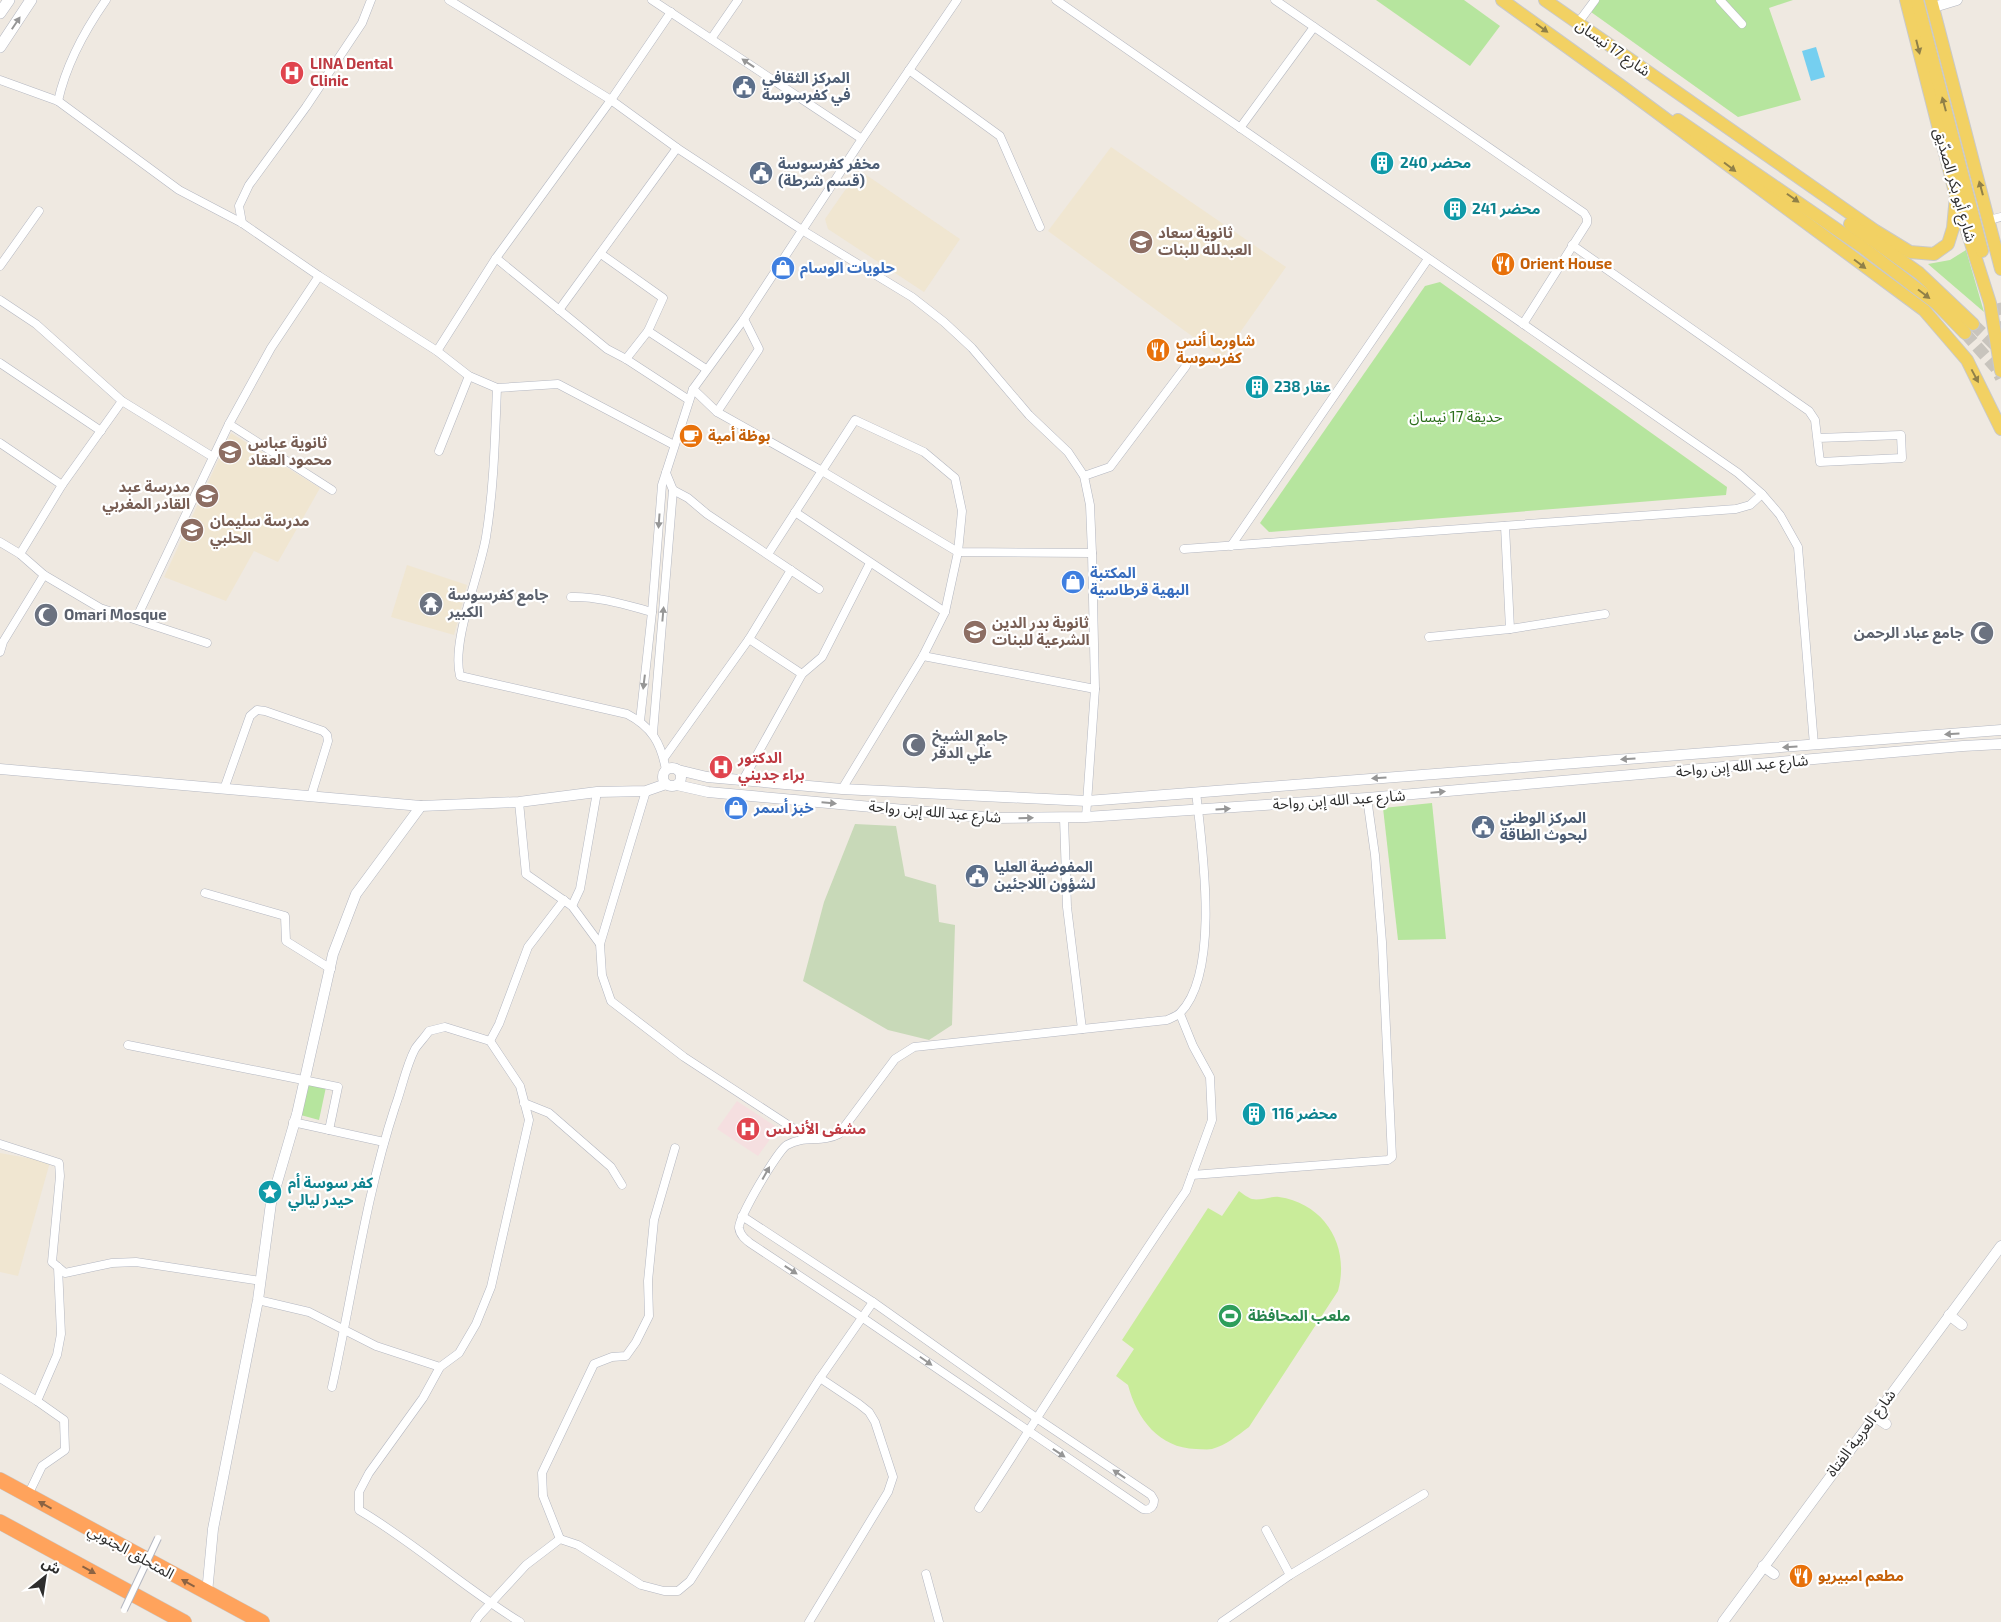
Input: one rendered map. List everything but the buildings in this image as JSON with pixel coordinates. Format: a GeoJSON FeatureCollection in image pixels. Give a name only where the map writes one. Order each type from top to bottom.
{"type":"FeatureCollection","features":[{"type":"Feature","properties":{"kind":"highway","name":"المتحلق الجنوبي"},"geometry":{"type":"LineString","coordinates":[[0,1480],[262,1622]]}},
{"type":"Feature","properties":{"kind":"highway"},"geometry":{"type":"LineString","coordinates":[[0,1522],[184,1622]]}},
{"type":"Feature","properties":{"kind":"main road"},"geometry":{"type":"LineString","coordinates":[[0,13],[9,0]]}},
{"type":"Feature","properties":{"kind":"main road"},"geometry":{"type":"LineString","coordinates":[[0,46],[31,0]]}},
{"type":"Feature","properties":{"kind":"main road","name":"شارع 17 نيسان"},"geometry":{"type":"LineString","coordinates":[[1502,0],[1620,85]]}},
{"type":"Feature","properties":{"kind":"main road","name":"شارع 17 نيسان"},"geometry":{"type":"LineString","coordinates":[[1545,0],[1681,95]]}},
{"type":"Feature","properties":{"kind":"main road","name":"شارع أبو بكر الصدّيق"},"geometry":{"type":"LineString","coordinates":[[1906,0],[1956,196],[1990,303],[2001,371]]}},
{"type":"Feature","properties":{"kind":"main road"},"geometry":{"type":"LineString","coordinates":[[1917,0],[1995,304]]}},
{"type":"Feature","properties":{"kind":"main road","name":"شارع أبو بكر الصدّيق"},"geometry":{"type":"LineString","coordinates":[[1932,3],[1995,218],[2001,269]]}},
{"type":"Feature","properties":{"kind":"main road"},"geometry":{"type":"LineString","coordinates":[[1620,85],[1695,129],[1861,246],[1969,328],[1919,273],[1798,186],[1681,95]]}},
{"type":"Feature","properties":{"kind":"main road"},"geometry":{"type":"LineString","coordinates":[[1620,85],[1924,310],[1967,360],[2001,429]]}},
{"type":"Feature","properties":{"kind":"main road"},"geometry":{"type":"LineString","coordinates":[[1681,95],[1874,230],[1910,252],[1934,254],[1948,244],[1953,228],[1956,196]]}},
{"type":"Feature","properties":{"kind":"street"},"geometry":{"type":"LineString","coordinates":[[58,101],[63,78],[95,15],[106,0]]}},
{"type":"Feature","properties":{"kind":"street"},"geometry":{"type":"LineString","coordinates":[[242,223],[239,206],[249,185],[306,107],[362,23],[371,0]]}},
{"type":"Feature","properties":{"kind":"street"},"geometry":{"type":"LineString","coordinates":[[449,0],[611,100],[677,148],[802,230],[912,297],[944,322],[972,348],[1029,415],[1068,452],[1084,476],[1090,505],[1095,689],[1086,817]]}},
{"type":"Feature","properties":{"kind":"street"},"geometry":{"type":"LineString","coordinates":[[652,0],[862,139]]}},
{"type":"Feature","properties":{"kind":"street"},"geometry":{"type":"LineString","coordinates":[[711,39],[738,0]]}},
{"type":"Feature","properties":{"kind":"street"},"geometry":{"type":"LineString","coordinates":[[640,721],[652,612],[662,485],[693,389],[744,319],[862,139],[957,0]]}},
{"type":"Feature","properties":{"kind":"street"},"geometry":{"type":"LineString","coordinates":[[1056,0],[1428,260],[1738,473],[1762,494],[1780,515],[1798,547],[1814,745]]}},
{"type":"Feature","properties":{"kind":"street"},"geometry":{"type":"LineString","coordinates":[[1274,0],[1584,213],[1587,223],[1523,324]]}},
{"type":"Feature","properties":{"kind":"street"},"geometry":{"type":"LineString","coordinates":[[1578,23],[1595,0]]}},
{"type":"Feature","properties":{"kind":"street"},"geometry":{"type":"LineString","coordinates":[[1720,0],[1742,24]]}},
{"type":"Feature","properties":{"kind":"street"},"geometry":{"type":"LineString","coordinates":[[1932,3],[1957,0]]}},
{"type":"Feature","properties":{"kind":"street"},"geometry":{"type":"LineString","coordinates":[[437,351],[496,258],[611,100],[670,12]]}},
{"type":"Feature","properties":{"kind":"street"},"geometry":{"type":"LineString","coordinates":[[1240,128],[1314,27]]}},
{"type":"Feature","properties":{"kind":"street"},"geometry":{"type":"LineString","coordinates":[[909,70],[1000,136],[1040,227]]}},
{"type":"Feature","properties":{"kind":"street"},"geometry":{"type":"LineString","coordinates":[[0,80],[58,101],[179,190],[242,223],[319,276],[437,351],[469,376],[497,388],[558,384],[674,445]]}},
{"type":"Feature","properties":{"kind":"street"},"geometry":{"type":"LineString","coordinates":[[559,310],[602,254],[677,148]]}},
{"type":"Feature","properties":{"kind":"street"},"geometry":{"type":"LineString","coordinates":[[0,266],[38,211]]}},
{"type":"Feature","properties":{"kind":"street"},"geometry":{"type":"LineString","coordinates":[[1572,245],[1809,411],[1815,420],[1820,462],[1902,458],[1901,435],[1818,438]]}},
{"type":"Feature","properties":{"kind":"street"},"geometry":{"type":"LineString","coordinates":[[602,254],[663,298],[648,331],[626,359]]}},
{"type":"Feature","properties":{"kind":"street"},"geometry":{"type":"LineString","coordinates":[[496,258],[607,349],[690,400]]}},
{"type":"Feature","properties":{"kind":"street"},"geometry":{"type":"LineString","coordinates":[[1231,546],[1428,260]]}},
{"type":"Feature","properties":{"kind":"street"},"geometry":{"type":"LineString","coordinates":[[136,619],[229,424],[271,348],[319,276]]}},
{"type":"Feature","properties":{"kind":"street"},"geometry":{"type":"LineString","coordinates":[[0,300],[36,324],[122,401],[213,457]]}},
{"type":"Feature","properties":{"kind":"street"},"geometry":{"type":"LineString","coordinates":[[717,412],[759,349],[744,319]]}},
{"type":"Feature","properties":{"kind":"street"},"geometry":{"type":"LineString","coordinates":[[648,331],[706,369]]}},
{"type":"Feature","properties":{"kind":"street"},"geometry":{"type":"LineString","coordinates":[[0,363],[101,431]]}},
{"type":"Feature","properties":{"kind":"street"},"geometry":{"type":"LineString","coordinates":[[1084,476],[1110,467],[1186,366]]}},
{"type":"Feature","properties":{"kind":"street"},"geometry":{"type":"LineString","coordinates":[[439,451],[469,376]]}},
{"type":"Feature","properties":{"kind":"street"},"geometry":{"type":"LineString","coordinates":[[497,388],[494,471],[486,538],[460,639],[458,669],[460,676],[627,714],[640,721],[653,733],[664,758],[666,770],[663,779],[672,784]]}},
{"type":"Feature","properties":{"kind":"street"},"geometry":{"type":"LineString","coordinates":[[693,389],[717,412],[822,471],[958,552],[1092,552]]}},
{"type":"Feature","properties":{"kind":"street"},"geometry":{"type":"LineString","coordinates":[[20,554],[62,485],[122,401]]}},
{"type":"Feature","properties":{"kind":"street"},"geometry":{"type":"LineString","coordinates":[[768,554],[855,420],[924,452],[955,478],[962,511],[958,552],[945,612],[923,656],[842,789]]}},
{"type":"Feature","properties":{"kind":"street"},"geometry":{"type":"LineString","coordinates":[[229,424],[332,490]]}},
{"type":"Feature","properties":{"kind":"street"},"geometry":{"type":"LineString","coordinates":[[0,443],[62,485]]}},
{"type":"Feature","properties":{"kind":"street"},"geometry":{"type":"LineString","coordinates":[[653,733],[673,490],[666,473]]}},
{"type":"Feature","properties":{"kind":"street"},"geometry":{"type":"LineString","coordinates":[[673,490],[688,498],[707,514],[819,589]]}},
{"type":"Feature","properties":{"kind":"street"},"geometry":{"type":"LineString","coordinates":[[1184,549],[1736,509],[1750,506],[1762,494]]}},
{"type":"Feature","properties":{"kind":"street"},"geometry":{"type":"LineString","coordinates":[[795,512],[945,612]]}},
{"type":"Feature","properties":{"kind":"street"},"geometry":{"type":"LineString","coordinates":[[1505,526],[1510,629]]}},
{"type":"Feature","properties":{"kind":"street"},"geometry":{"type":"LineString","coordinates":[[0,542],[20,554],[44,575],[100,608],[208,643]]}},
{"type":"Feature","properties":{"kind":"street"},"geometry":{"type":"LineString","coordinates":[[743,780],[802,674],[822,657],[870,563]]}},
{"type":"Feature","properties":{"kind":"street"},"geometry":{"type":"LineString","coordinates":[[664,758],[749,639],[791,570]]}},
{"type":"Feature","properties":{"kind":"street"},"geometry":{"type":"LineString","coordinates":[[0,652],[1,642],[44,575]]}},
{"type":"Feature","properties":{"kind":"street"},"geometry":{"type":"LineString","coordinates":[[571,597],[607,601],[652,612]]}},
{"type":"Feature","properties":{"kind":"street"},"geometry":{"type":"LineString","coordinates":[[1429,637],[1510,629],[1605,614]]}},
{"type":"Feature","properties":{"kind":"street"},"geometry":{"type":"LineString","coordinates":[[749,639],[802,674]]}},
{"type":"Feature","properties":{"kind":"street"},"geometry":{"type":"LineString","coordinates":[[923,656],[1095,689]]}},
{"type":"Feature","properties":{"kind":"street"},"geometry":{"type":"LineString","coordinates":[[224,789],[250,716],[257,710],[265,710],[323,731],[327,735],[328,741],[311,796]]}},
{"type":"Feature","properties":{"kind":"street","name":"شارع عبد الله إبن رواحة"},"geometry":{"type":"LineString","coordinates":[[678,770],[708,777],[842,789],[1087,801],[2001,730]]}},
{"type":"Feature","properties":{"kind":"street","name":"شارع عبد الله إبن رواحة"},"geometry":{"type":"LineString","coordinates":[[672,784],[708,792],[994,818],[1064,818],[1198,811],[1367,798],[2001,744]]}},
{"type":"Feature","properties":{"kind":"street"},"geometry":{"type":"LineString","coordinates":[[0,769],[421,806],[519,802],[597,792],[646,791],[672,784],[682,778],[678,770],[672,768],[666,770]]}},
{"type":"Feature","properties":{"kind":"street"},"geometry":{"type":"LineString","coordinates":[[646,791],[600,944],[602,975],[611,1001],[684,1057],[808,1138]]}},
{"type":"Feature","properties":{"kind":"street"},"geometry":{"type":"LineString","coordinates":[[572,906],[580,889],[597,792]]}},
{"type":"Feature","properties":{"kind":"street"},"geometry":{"type":"LineString","coordinates":[[742,1216],[873,1302],[1038,1419],[1150,1495],[1154,1500],[1150,1509],[1143,1509],[745,1239],[739,1228],[742,1216],[774,1159],[784,1146],[808,1138],[830,1139],[839,1134],[896,1059],[914,1047],[1167,1020],[1180,1014],[1192,996],[1200,978],[1207,921],[1196,792]]}},
{"type":"Feature","properties":{"kind":"street"},"geometry":{"type":"LineString","coordinates":[[1192,1175],[1388,1160],[1392,1157],[1382,942],[1375,854],[1367,798]]}},
{"type":"Feature","properties":{"kind":"street"},"geometry":{"type":"LineString","coordinates":[[519,802],[526,874],[572,906],[600,944]]}},
{"type":"Feature","properties":{"kind":"street"},"geometry":{"type":"LineString","coordinates":[[206,1593],[213,1529],[258,1300],[271,1203],[305,1079],[334,954],[356,894],[421,806]]}},
{"type":"Feature","properties":{"kind":"street"},"geometry":{"type":"LineString","coordinates":[[1064,818],[1067,907],[1082,1029]]}},
{"type":"Feature","properties":{"kind":"street"},"geometry":{"type":"LineString","coordinates":[[205,893],[285,916],[286,941],[331,969]]}},
{"type":"Feature","properties":{"kind":"street"},"geometry":{"type":"LineString","coordinates":[[490,1041],[499,1024],[528,947],[564,900]]}},
{"type":"Feature","properties":{"kind":"street"},"geometry":{"type":"LineString","coordinates":[[979,1508],[1038,1419],[1127,1276],[1186,1190],[1212,1120],[1210,1077],[1193,1046],[1180,1014]]}},
{"type":"Feature","properties":{"kind":"street"},"geometry":{"type":"LineString","coordinates":[[332,1386],[384,1142],[415,1049],[429,1031],[445,1027],[490,1041],[520,1086],[529,1120],[491,1287],[476,1324],[460,1353],[440,1367],[423,1398],[369,1473],[359,1492],[359,1510],[382,1523],[490,1604],[520,1622]]}},
{"type":"Feature","properties":{"kind":"street"},"geometry":{"type":"LineString","coordinates":[[128,1045],[338,1086],[329,1130]]}},
{"type":"Feature","properties":{"kind":"street"},"geometry":{"type":"LineString","coordinates":[[524,1103],[549,1112],[611,1167],[622,1185]]}},
{"type":"Feature","properties":{"kind":"street"},"geometry":{"type":"LineString","coordinates":[[293,1122],[384,1142]]}},
{"type":"Feature","properties":{"kind":"street"},"geometry":{"type":"LineString","coordinates":[[0,1144],[59,1163],[60,1176],[52,1262],[65,1273],[112,1263],[136,1262],[260,1281]]}},
{"type":"Feature","properties":{"kind":"street"},"geometry":{"type":"LineString","coordinates":[[675,1148],[654,1220],[648,1281],[649,1316],[636,1342],[626,1356],[612,1357],[594,1364],[542,1473],[543,1496],[560,1539],[578,1545],[641,1585],[664,1591],[678,1591],[690,1581],[820,1378],[873,1302]]}},
{"type":"Feature","properties":{"kind":"street","name":"شارع العربية الفتاة"},"geometry":{"type":"LineString","coordinates":[[1723,1622],[2001,1246]]}},
{"type":"Feature","properties":{"kind":"street"},"geometry":{"type":"LineString","coordinates":[[37,1401],[57,1355],[61,1334],[58,1267]]}},
{"type":"Feature","properties":{"kind":"street"},"geometry":{"type":"LineString","coordinates":[[258,1300],[309,1312],[376,1346],[440,1367]]}},
{"type":"Feature","properties":{"kind":"street"},"geometry":{"type":"LineString","coordinates":[[1949,1315],[1962,1325]]}},
{"type":"Feature","properties":{"kind":"street"},"geometry":{"type":"LineString","coordinates":[[0,1378],[64,1420],[65,1450],[42,1466],[28,1496]]}},
{"type":"Feature","properties":{"kind":"street"},"geometry":{"type":"LineString","coordinates":[[809,1622],[888,1492],[893,1477],[875,1422],[869,1412],[820,1378]]}},
{"type":"Feature","properties":{"kind":"street"},"geometry":{"type":"LineString","coordinates":[[1874,1416],[1886,1424]]}},
{"type":"Feature","properties":{"kind":"street"},"geometry":{"type":"LineString","coordinates":[[1222,1622],[1290,1576],[1424,1494]]}},
{"type":"Feature","properties":{"kind":"street"},"geometry":{"type":"LineString","coordinates":[[1266,1530],[1290,1576]]}},
{"type":"Feature","properties":{"kind":"street"},"geometry":{"type":"LineString","coordinates":[[124,1610],[158,1538]]}},
{"type":"Feature","properties":{"kind":"street"},"geometry":{"type":"LineString","coordinates":[[475,1622],[526,1565],[560,1539]]}},
{"type":"Feature","properties":{"kind":"street"},"geometry":{"type":"LineString","coordinates":[[1763,1566],[1774,1574]]}},
{"type":"Feature","properties":{"kind":"street"},"geometry":{"type":"LineString","coordinates":[[926,1574],[939,1622]]}},
{"type":"Feature","properties":{"kind":"shaded area"},"geometry":{"type":"Polygon","coordinates":[[[1111,147],[1286,267],[1222,358],[1048,231],[1111,147]]]}},
{"type":"Feature","properties":{"kind":"shaded area"},"geometry":{"type":"Polygon","coordinates":[[[859,170],[960,239],[924,292],[828,229],[825,219],[859,170]]]}},
{"type":"Feature","properties":{"kind":"shaded area"},"geometry":{"type":"Polygon","coordinates":[[[231,433],[320,488],[278,562],[254,551],[226,601],[164,577],[231,433]]]}},
{"type":"Feature","properties":{"kind":"shaded area"},"geometry":{"type":"Polygon","coordinates":[[[407,565],[467,585],[454,635],[391,617],[407,565]]]}},
{"type":"Feature","properties":{"kind":"shaded area","name":"مشفى الأندلس"},"geometry":{"type":"Polygon","coordinates":[[[737,1101],[778,1128],[758,1156],[717,1129],[737,1101]]]}},
{"type":"Feature","properties":{"kind":"shaded area"},"geometry":{"type":"Polygon","coordinates":[[[0,1153],[50,1162],[18,1276],[0,1272],[0,1153]]]}},
{"type":"Feature","properties":{"kind":"green space"},"geometry":{"type":"Polygon","coordinates":[[[1376,0],[1464,0],[1500,26],[1470,66],[1376,0]]]}},
{"type":"Feature","properties":{"kind":"green space"},"geometry":{"type":"Polygon","coordinates":[[[1598,0],[1793,0],[1769,8],[1801,100],[1738,117],[1591,12],[1598,0]]]}},
{"type":"Feature","properties":{"kind":"green space"},"geometry":{"type":"Polygon","coordinates":[[[1966,250],[1984,312],[1928,264],[1950,260],[1966,250]]]}},
{"type":"Feature","properties":{"kind":"green space","name":"حديقة 17 نيسان"},"geometry":{"type":"Polygon","coordinates":[[[1440,282],[1727,487],[1726,495],[1269,532],[1260,523],[1425,286],[1440,282]]]}},
{"type":"Feature","properties":{"kind":"green space"},"geometry":{"type":"Polygon","coordinates":[[[1432,803],[1446,939],[1398,940],[1383,808],[1432,803]]]}},
{"type":"Feature","properties":{"kind":"green space"},"geometry":{"type":"Polygon","coordinates":[[[855,824],[896,826],[905,876],[936,885],[939,922],[955,925],[952,1025],[929,1040],[888,1030],[803,981],[824,902],[855,824]]]}},
{"type":"Feature","properties":{"kind":"green space"},"geometry":{"type":"Polygon","coordinates":[[[304,1083],[326,1087],[319,1120],[297,1114],[304,1083]]]}},
{"type":"Feature","properties":{"kind":"green space","name":"ملعب المحافظة"},"geometry":{"type":"Polygon","coordinates":[[[1239,1191],[1252,1199],[1279,1197],[1296,1201],[1310,1208],[1321,1218],[1331,1230],[1337,1244],[1341,1275],[1338,1291],[1249,1427],[1227,1443],[1212,1449],[1183,1447],[1171,1443],[1152,1429],[1137,1409],[1128,1385],[1116,1376],[1134,1349],[1122,1340],[1208,1208],[1222,1216],[1239,1191]]]}},
{"type":"Feature","properties":{"kind":"water"},"geometry":{"type":"Polygon","coordinates":[[[1816,47],[1825,77],[1811,81],[1802,51],[1816,47]]]}},
{"type":"Feature","properties":{"kind":"tunnel"},"geometry":{"type":"LineString","coordinates":[[1995,304],[2001,327]]}},
{"type":"Feature","properties":{"kind":"tunnel"},"geometry":{"type":"LineString","coordinates":[[1973,324],[2001,351]]}},
{"type":"Feature","properties":{"kind":"tunnel"},"geometry":{"type":"LineString","coordinates":[[1965,333],[1996,368],[2001,378]]}},
{"type":"Feature","properties":{"kind":"place","name":"LINA Dental Clinic"},"geometry":{"type":"Point","coordinates":[292,73]}},
{"type":"Feature","properties":{"kind":"place","name":"المركز الثقافي في كفرسوسة"},"geometry":{"type":"Point","coordinates":[744,87]}},
{"type":"Feature","properties":{"kind":"place","name":"محضر 240"},"geometry":{"type":"Point","coordinates":[1382,163]}},
{"type":"Feature","properties":{"kind":"place","name":"مخفر كفرسوسة (قسم شرطة)"},"geometry":{"type":"Point","coordinates":[761,173]}},
{"type":"Feature","properties":{"kind":"place","name":"محضر 241"},"geometry":{"type":"Point","coordinates":[1455,209]}},
{"type":"Feature","properties":{"kind":"place","name":"ثانوية سعاد العبدلله للبنات"},"geometry":{"type":"Point","coordinates":[1141,242]}},
{"type":"Feature","properties":{"kind":"place","name":"Orient House"},"geometry":{"type":"Point","coordinates":[1503,264]}},
{"type":"Feature","properties":{"kind":"place","name":"حلويات الوسام"},"geometry":{"type":"Point","coordinates":[783,268]}},
{"type":"Feature","properties":{"kind":"place","name":"شاورما أنس كفرسوسة"},"geometry":{"type":"Point","coordinates":[1158,350]}},
{"type":"Feature","properties":{"kind":"place","name":"عقار 238"},"geometry":{"type":"Point","coordinates":[1257,387]}},
{"type":"Feature","properties":{"kind":"place","name":"بوظة أمية"},"geometry":{"type":"Point","coordinates":[691,436]}},
{"type":"Feature","properties":{"kind":"place","name":"ثانوية عباس محمود العقاد"},"geometry":{"type":"Point","coordinates":[230,452]}},
{"type":"Feature","properties":{"kind":"place","name":"مدرسة عبد القادر المغربي"},"geometry":{"type":"Point","coordinates":[207,496]}},
{"type":"Feature","properties":{"kind":"place","name":"مدرسة سليمان الحلبي"},"geometry":{"type":"Point","coordinates":[192,530]}},
{"type":"Feature","properties":{"kind":"place","name":"المكتبة البهية قرطاسية"},"geometry":{"type":"Point","coordinates":[1073,582]}},
{"type":"Feature","properties":{"kind":"place","name":"جامع كفرسوسة الكبير"},"geometry":{"type":"Point","coordinates":[431,604]}},
{"type":"Feature","properties":{"kind":"place","name":"Omari Mosque"},"geometry":{"type":"Point","coordinates":[46,615]}},
{"type":"Feature","properties":{"kind":"place","name":"ثانوية بدر الدين الشرعية للبنات"},"geometry":{"type":"Point","coordinates":[975,632]}},
{"type":"Feature","properties":{"kind":"place","name":"جامع عباد الرحمن"},"geometry":{"type":"Point","coordinates":[1982,633]}},
{"type":"Feature","properties":{"kind":"place","name":"جامع الشيخ علي الدقر"},"geometry":{"type":"Point","coordinates":[914,745]}},
{"type":"Feature","properties":{"kind":"place","name":"الدكتور براء جديني"},"geometry":{"type":"Point","coordinates":[721,767]}},
{"type":"Feature","properties":{"kind":"place","name":"خبز أسمر"},"geometry":{"type":"Point","coordinates":[736,808]}},
{"type":"Feature","properties":{"kind":"place","name":"المركز الوطني لبحوث الطاقة"},"geometry":{"type":"Point","coordinates":[1483,827]}},
{"type":"Feature","properties":{"kind":"place","name":"المفوضية العليا لشؤون اللاجئين"},"geometry":{"type":"Point","coordinates":[977,876]}},
{"type":"Feature","properties":{"kind":"place","name":"محضر 116"},"geometry":{"type":"Point","coordinates":[1254,1114]}},
{"type":"Feature","properties":{"kind":"place","name":"مشفى الأندلس"},"geometry":{"type":"Point","coordinates":[748,1129]}},
{"type":"Feature","properties":{"kind":"place","name":"كفر سوسة أم حيدر ليالي"},"geometry":{"type":"Point","coordinates":[270,1192]}},
{"type":"Feature","properties":{"kind":"place","name":"ملعب المحافظة"},"geometry":{"type":"Point","coordinates":[1230,1316]}},
{"type":"Feature","properties":{"kind":"place","name":"مطعم امبيريو"},"geometry":{"type":"Point","coordinates":[1801,1576]}}]}
